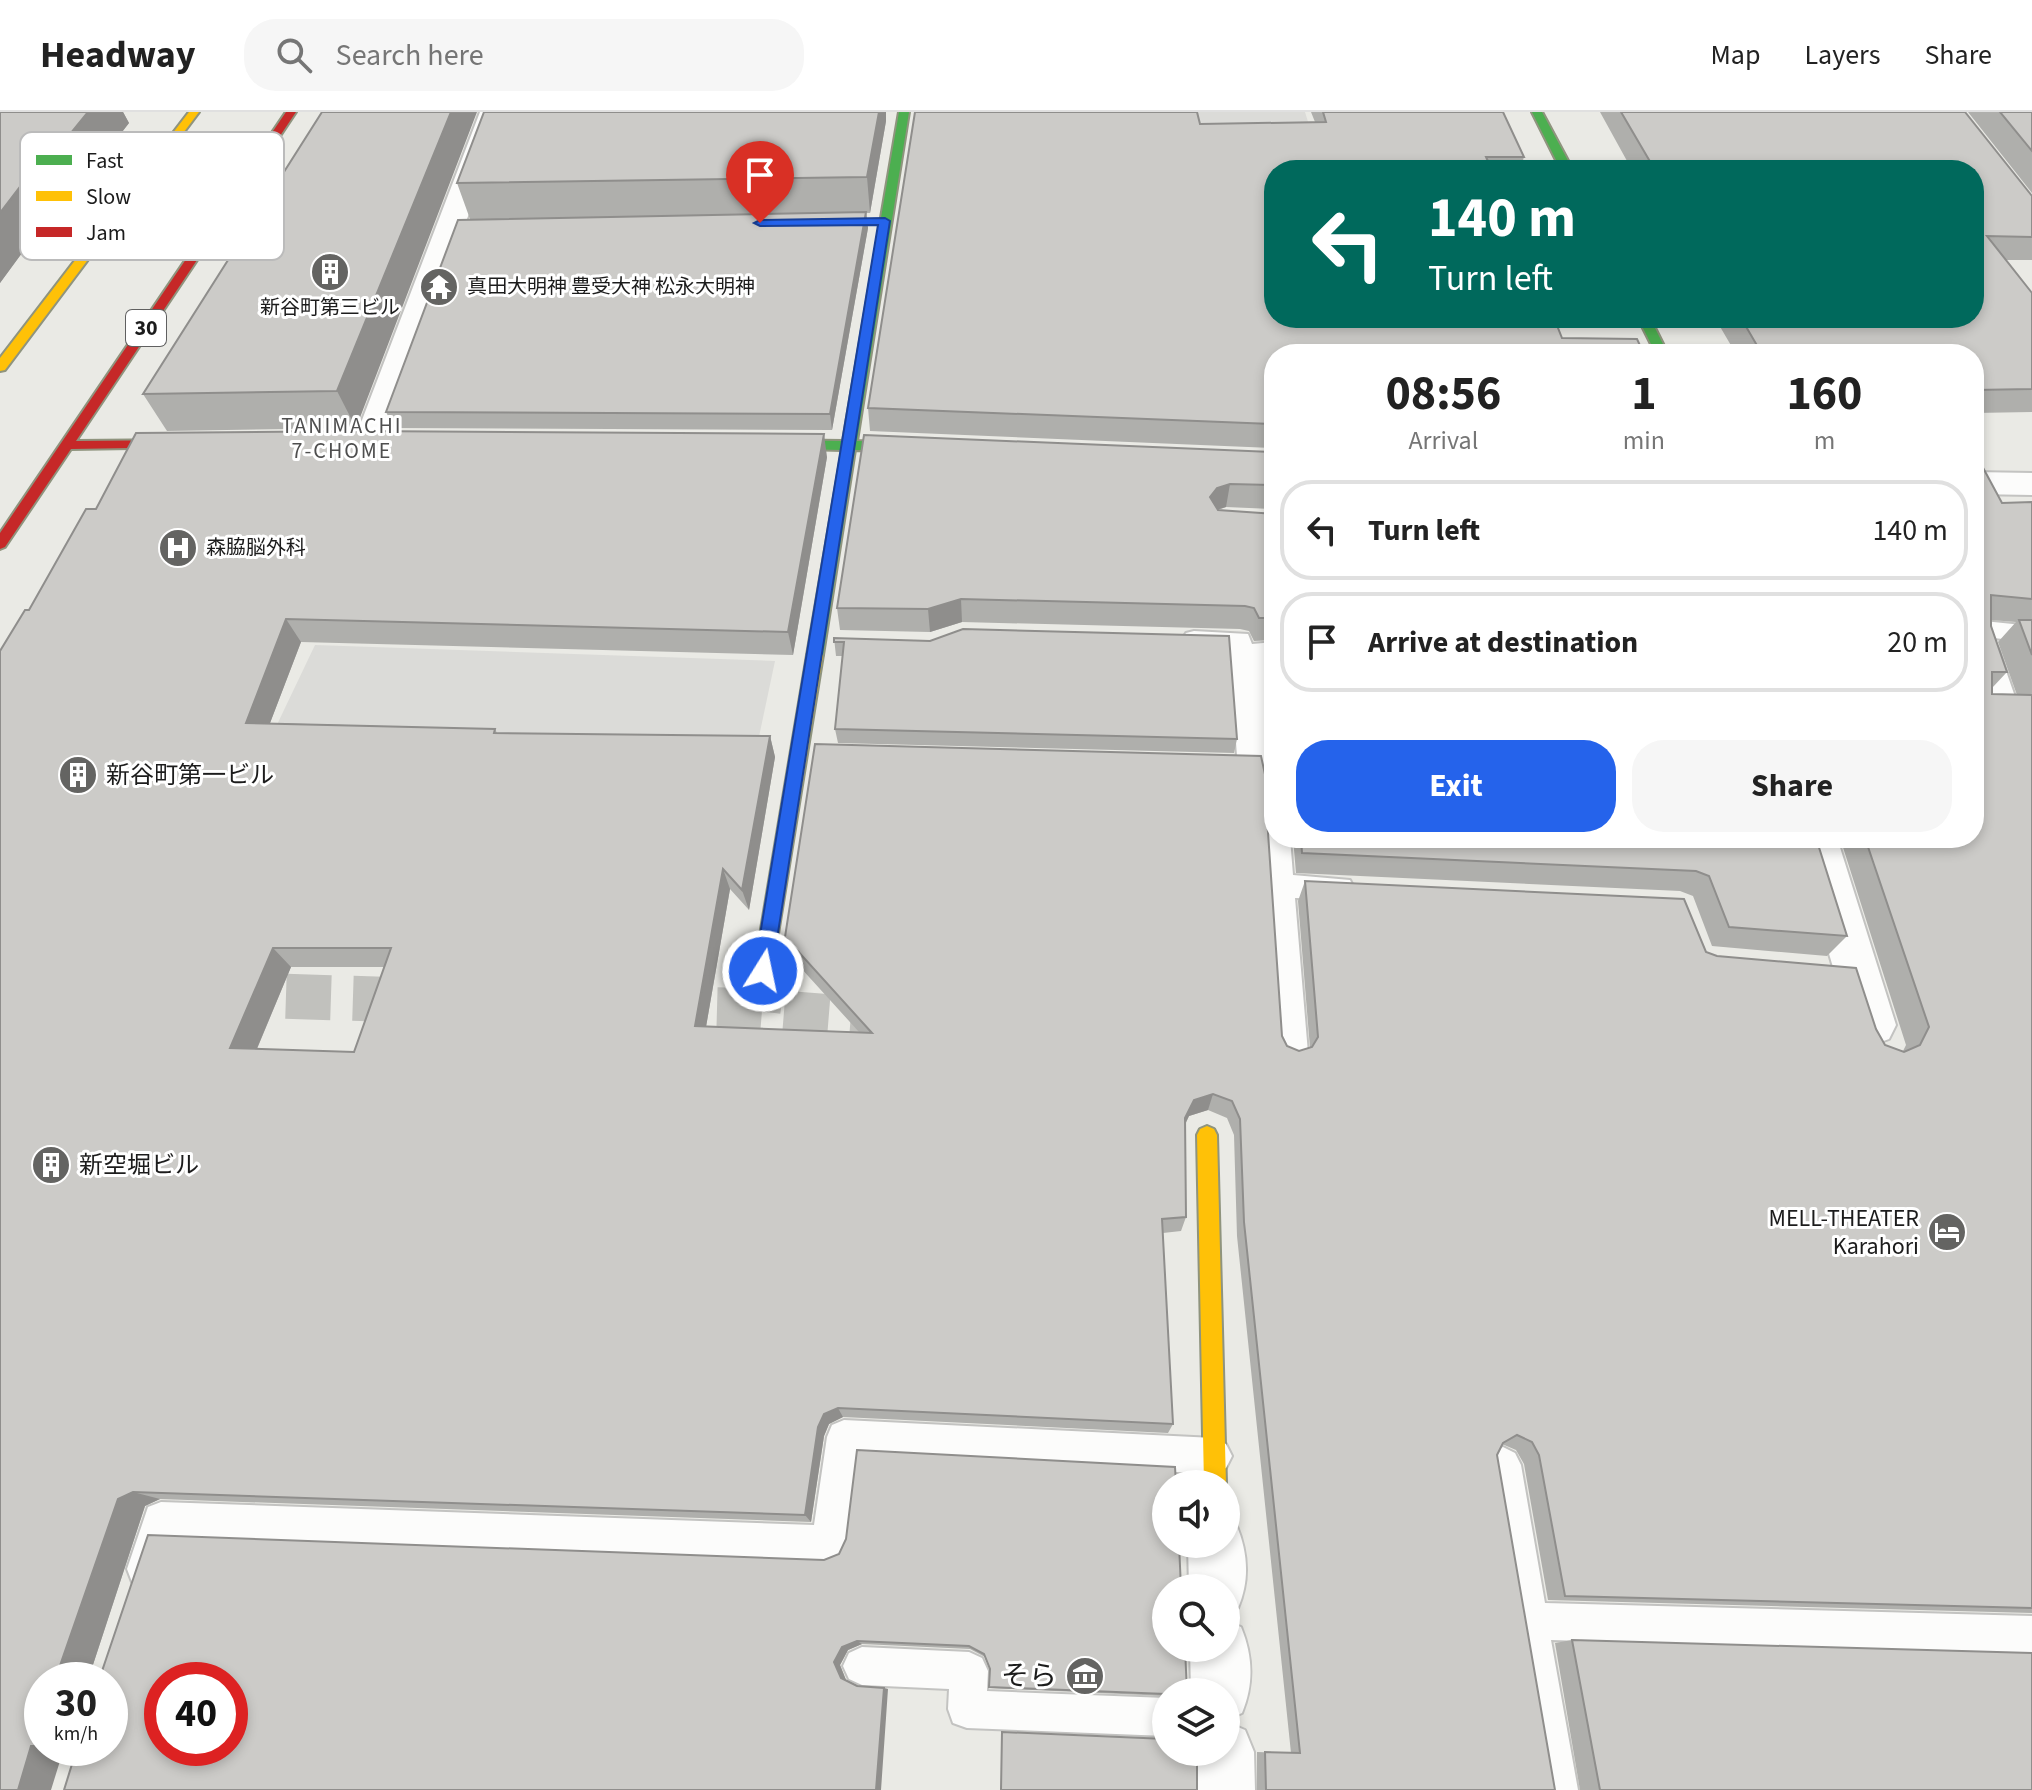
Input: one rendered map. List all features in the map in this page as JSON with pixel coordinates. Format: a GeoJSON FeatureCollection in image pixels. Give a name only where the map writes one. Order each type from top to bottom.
{"type":"FeatureCollection","features":[{"type":"Feature","properties":{"kind":"street"},"geometry":{"type":"LineString","coordinates":[[179,132],[194,112]]}},
{"type":"Feature","properties":{"kind":"street","name":"30"},"geometry":{"type":"LineString","coordinates":[[277,132],[291,112]]}},
{"type":"Feature","properties":{"kind":"street"},"geometry":{"type":"LineString","coordinates":[[370,441],[455,228],[493,112]]}},
{"type":"Feature","properties":{"kind":"street"},"geometry":{"type":"LineString","coordinates":[[763,971],[808,756],[819,641],[877,221],[904,112]]}},
{"type":"Feature","properties":{"kind":"street"},"geometry":{"type":"LineString","coordinates":[[1537,112],[1562,160]]}},
{"type":"Feature","properties":{"kind":"street"},"geometry":{"type":"LineString","coordinates":[[0,367],[81,260]]}},
{"type":"Feature","properties":{"kind":"street","name":"30"},"geometry":{"type":"LineString","coordinates":[[0,544],[191,260]]}},
{"type":"Feature","properties":{"kind":"street"},"geometry":{"type":"LineString","coordinates":[[66,445],[203,443]]}},
{"type":"Feature","properties":{"kind":"street"},"geometry":{"type":"LineString","coordinates":[[753,444],[943,448]]}},
{"type":"Feature","properties":{"kind":"street"},"geometry":{"type":"LineString","coordinates":[[1984,483],[2032,484]]}},
{"type":"Feature","properties":{"kind":"street"},"geometry":{"type":"LineString","coordinates":[[1818,848],[1842,972],[1880,1046]]}},
{"type":"Feature","properties":{"kind":"street"},"geometry":{"type":"LineString","coordinates":[[1207,1135],[1214,1470]]}},
{"type":"Feature","properties":{"kind":"street"},"geometry":{"type":"LineString","coordinates":[[1223,1766],[1224,1790]]}},
{"type":"Feature","properties":{"kind":"lane"},"geometry":{"type":"LineString","coordinates":[[1984,629],[2032,634]]}},
{"type":"Feature","properties":{"kind":"lane"},"geometry":{"type":"LineString","coordinates":[[1162,638],[1240,640],[1250,766],[1204,765]]}},
{"type":"Feature","properties":{"kind":"lane"},"geometry":{"type":"LineString","coordinates":[[819,641],[847,642]]}},
{"type":"Feature","properties":{"kind":"lane"},"geometry":{"type":"LineString","coordinates":[[1984,647],[2007,708],[1984,706]]}},
{"type":"Feature","properties":{"kind":"lane"},"geometry":{"type":"LineString","coordinates":[[1264,651],[1259,651],[1264,693]]}},
{"type":"Feature","properties":{"kind":"lane"},"geometry":{"type":"LineString","coordinates":[[1278,848],[1293,1053]]}},
{"type":"Feature","properties":{"kind":"lane"},"geometry":{"type":"LineString","coordinates":[[1280,886],[1360,889]]}},
{"type":"Feature","properties":{"kind":"lane"},"geometry":{"type":"LineString","coordinates":[[132,1607],[161,1520],[830,1544],[844,1437],[1214,1470]]}},
{"type":"Feature","properties":{"kind":"lane"},"geometry":{"type":"LineString","coordinates":[[1503,1465],[1558,1790]]}},
{"type":"Feature","properties":{"kind":"lane"},"geometry":{"type":"LineString","coordinates":[[1529,1621],[2032,1635]]}},
{"type":"Feature","properties":{"kind":"lane"},"geometry":{"type":"LineString","coordinates":[[862,1666],[969,1671],[967,1709],[1152,1716]]}},
{"type":"Feature","properties":{"kind":"shaded area"},"geometry":{"type":"Polygon","coordinates":[[[1196,112],[1305,112],[1313,138],[1202,140],[1196,112]]]}},
{"type":"Feature","properties":{"kind":"shaded area"},"geometry":{"type":"Polygon","coordinates":[[[315,645],[775,661],[756,751],[273,733],[315,645]]]}},
{"type":"Feature","properties":{"kind":"building"},"geometry":{"type":"Polygon","coordinates":[[[0,112],[88,112],[72,132],[20,132],[20,187],[0,213],[0,112]]]}},
{"type":"Feature","properties":{"kind":"building","name":"新谷町第三ビル"},"geometry":{"type":"Polygon","coordinates":[[[322,112],[451,112],[337,391],[143,394],[228,260],[284,260],[284,172],[322,112]]]}},
{"type":"Feature","properties":{"kind":"building"},"geometry":{"type":"Polygon","coordinates":[[[484,112],[879,112],[867,177],[457,183],[484,112]]]}},
{"type":"Feature","properties":{"kind":"building"},"geometry":{"type":"Polygon","coordinates":[[[915,112],[1197,112],[1200,124],[1326,122],[1323,112],[1503,112],[1524,157],[1486,157],[1487,160],[1264,160],[1264,328],[1558,328],[1562,338],[1637,339],[1639,344],[1264,344],[1264,424],[868,408],[915,112]]]}},
{"type":"Feature","properties":{"kind":"building"},"geometry":{"type":"Polygon","coordinates":[[[1621,112],[1965,112],[2032,196],[2032,237],[1987,236],[2032,293],[2032,389],[1984,390],[1984,344],[1756,344],[1747,328],[1984,328],[1984,160],[1649,160],[1621,112]]]}},
{"type":"Feature","properties":{"kind":"building"},"geometry":{"type":"Polygon","coordinates":[[[2000,112],[2032,112],[2032,151],[2000,112]]]}},
{"type":"Feature","properties":{"kind":"building"},"geometry":{"type":"Polygon","coordinates":[[[866,212],[830,414],[386,412],[458,220],[866,212]]]}},
{"type":"Feature","properties":{"kind":"building"},"geometry":{"type":"Polygon","coordinates":[[[136,433],[824,434],[788,632],[286,619],[246,723],[495,729],[494,733],[770,736],[742,890],[723,869],[695,1026],[872,1033],[785,937],[815,744],[1261,756],[1264,770],[1264,848],[1269,848],[1282,1036],[1287,1046],[1299,1051],[1312,1047],[1318,1037],[1305,881],[1684,899],[1706,952],[1717,956],[1856,968],[1876,1029],[1885,1045],[1904,1052],[1920,1045],[1929,1027],[1868,848],[1984,848],[1984,470],[2002,503],[2032,502],[2032,599],[1991,595],[1991,626],[2007,672],[1992,672],[1992,694],[2032,695],[2032,1608],[1565,1596],[1539,1455],[1532,1442],[1517,1435],[1503,1443],[1497,1455],[1555,1790],[1266,1790],[1265,1752],[1300,1753],[1244,1222],[1240,1119],[1232,1101],[1213,1094],[1194,1100],[1185,1118],[1186,1217],[1162,1219],[1173,1424],[838,1408],[824,1414],[818,1427],[805,1515],[133,1492],[118,1499],[61,1662],[24,1662],[25,1766],[18,1790],[0,1790],[0,651],[25,610],[29,610],[86,509],[96,509],[136,433]],[[273,948],[230,1048],[354,1052],[391,948],[273,948]]]}},
{"type":"Feature","properties":{"kind":"building"},"geometry":{"type":"Polygon","coordinates":[[[864,435],[1264,452],[1264,485],[1230,484],[1217,488],[1210,497],[1218,510],[1264,513],[1264,618],[1259,618],[1254,608],[1245,606],[961,599],[928,609],[837,608],[864,435]]]}},
{"type":"Feature","properties":{"kind":"building"},"geometry":{"type":"Polygon","coordinates":[[[2019,620],[2032,620],[2032,655],[2019,620]]]}},
{"type":"Feature","properties":{"kind":"building"},"geometry":{"type":"Polygon","coordinates":[[[963,629],[1229,636],[1237,739],[835,729],[844,642],[834,642],[834,638],[930,641],[963,629]]]}},
{"type":"Feature","properties":{"kind":"building"},"geometry":{"type":"Polygon","coordinates":[[[1302,848],[1819,848],[1847,936],[1729,927],[1709,876],[1696,871],[1302,853],[1302,848]]]}},
{"type":"Feature","properties":{"kind":"building"},"geometry":{"type":"Polygon","coordinates":[[[857,1450],[1175,1467],[1175,1470],[1152,1470],[1152,1558],[1180,1558],[1180,1574],[1152,1574],[1152,1662],[1186,1662],[1186,1678],[1152,1678],[1152,1693],[989,1687],[990,1669],[984,1654],[969,1646],[857,1641],[842,1647],[834,1662],[841,1678],[857,1686],[884,1688],[876,1790],[64,1790],[71,1766],[128,1766],[128,1662],[105,1662],[148,1535],[824,1560],[839,1554],[846,1539],[857,1450]]]}},
{"type":"Feature","properties":{"kind":"building"},"geometry":{"type":"Polygon","coordinates":[[[1572,1640],[2032,1653],[2032,1790],[1600,1790],[1572,1640]]]}},
{"type":"Feature","properties":{"kind":"building"},"geometry":{"type":"Polygon","coordinates":[[[1002,1732],[1152,1738],[1152,1766],[1197,1766],[1197,1790],[1001,1790],[1002,1732]]]}},
{"type":"Feature","properties":{"kind":"tunnel"},"geometry":{"type":"LineString","coordinates":[[758,1011],[763,971]]}},
{"type":"Feature","properties":{"kind":"tunnel"},"geometry":{"type":"LineString","coordinates":[[219,994],[434,1001]]}},
{"type":"Feature","properties":{"kind":"tunnel"},"geometry":{"type":"LineString","coordinates":[[650,1008],[758,1011],[905,1023]]}},
{"type":"Feature","properties":{"kind":"traffic: fast"},"geometry":{"type":"LineString","coordinates":[[815,655],[904,112]]}},
{"type":"Feature","properties":{"kind":"traffic: fast"},"geometry":{"type":"LineString","coordinates":[[1537,112],[1562,160]]}},
{"type":"Feature","properties":{"kind":"traffic: fast"},"geometry":{"type":"LineString","coordinates":[[1649,328],[1657,344]]}},
{"type":"Feature","properties":{"kind":"traffic: fast"},"geometry":{"type":"LineString","coordinates":[[765,444],[920,447]]}},
{"type":"Feature","properties":{"kind":"traffic: slow"},"geometry":{"type":"LineString","coordinates":[[179,132],[194,112]]}},
{"type":"Feature","properties":{"kind":"traffic: slow"},"geometry":{"type":"LineString","coordinates":[[0,367],[81,260]]}},
{"type":"Feature","properties":{"kind":"traffic: slow"},"geometry":{"type":"LineString","coordinates":[[763,971],[815,655]]}},
{"type":"Feature","properties":{"kind":"traffic: slow"},"geometry":{"type":"LineString","coordinates":[[1207,1135],[1215,1470]]}},
{"type":"Feature","properties":{"kind":"traffic: jam"},"geometry":{"type":"LineString","coordinates":[[278,132],[291,112]]}},
{"type":"Feature","properties":{"kind":"traffic: jam"},"geometry":{"type":"LineString","coordinates":[[0,544],[191,260]]}},
{"type":"Feature","properties":{"kind":"traffic: jam"},"geometry":{"type":"LineString","coordinates":[[66,445],[188,444]]}},
{"type":"Feature","properties":{"kind":"place","name":"新谷町第三ビル"},"geometry":{"type":"Point","coordinates":[330,272]}},
{"type":"Feature","properties":{"kind":"place","name":"真田大明神 豊受大神 松永大明神"},"geometry":{"type":"Point","coordinates":[439,287]}},
{"type":"Feature","properties":{"kind":"place","name":"森脇脳外科"},"geometry":{"type":"Point","coordinates":[178,548]}},
{"type":"Feature","properties":{"kind":"place","name":"新谷町第一ビル"},"geometry":{"type":"Point","coordinates":[78,775]}},
{"type":"Feature","properties":{"kind":"place","name":"新空堀ビル"},"geometry":{"type":"Point","coordinates":[51,1165]}},
{"type":"Feature","properties":{"kind":"place","name":"MELL-THEATER Karahori"},"geometry":{"type":"Point","coordinates":[1947,1232]}},
{"type":"Feature","properties":{"kind":"place","name":"そら"},"geometry":{"type":"Point","coordinates":[1085,1676]}},
{"type":"Feature","properties":{"kind":"district","name":"TANIMACHI 7-CHOME"},"geometry":{"type":"Point","coordinates":[342,438]}},
{"type":"Feature","properties":{"kind":"route"},"geometry":{"type":"LineString","coordinates":[[760,223],[885,221],[763,971]]}}]}
